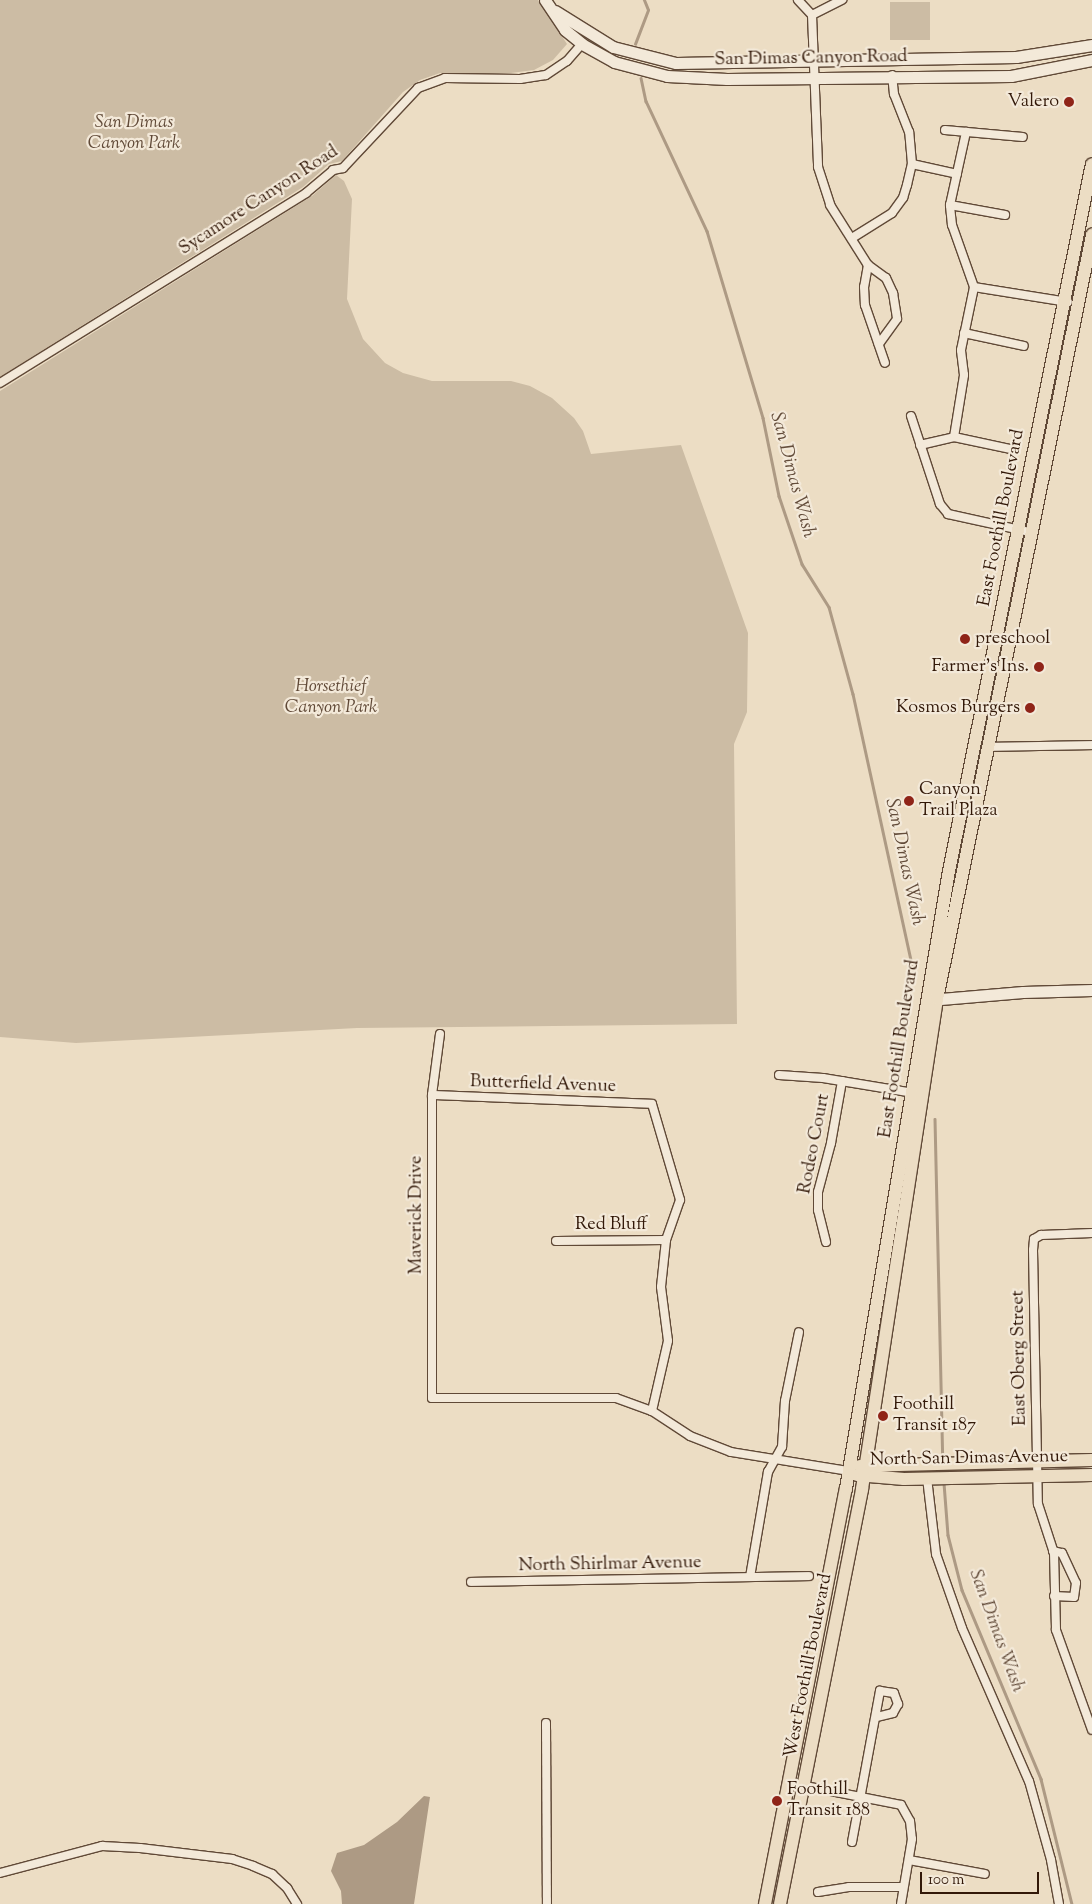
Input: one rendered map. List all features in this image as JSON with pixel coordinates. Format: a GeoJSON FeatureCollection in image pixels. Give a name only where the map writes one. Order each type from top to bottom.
{"type":"FeatureCollection","features":[{"type":"Feature","properties":{"kind":"main road","name":"East Foothill Boulevard"},"geometry":{"type":"LineString","coordinates":[[931,1000],[988,747],[1062,301],[1092,164]]}},
{"type":"Feature","properties":{"kind":"main road","name":"East Foothill Boulevard"},"geometry":{"type":"LineString","coordinates":[[848,1471],[916,1094],[975,747],[1078,303],[1092,235]]}},
{"type":"Feature","properties":{"kind":"main road","name":"East Foothill Boulevard"},"geometry":{"type":"LineString","coordinates":[[866,1464],[916,1094]]}},
{"type":"Feature","properties":{"kind":"main road","name":"North San Dimas Avenue"},"geometry":{"type":"LineString","coordinates":[[848,1471],[866,1464],[1092,1460]]}},
{"type":"Feature","properties":{"kind":"main road","name":"West Foothill Boulevard"},"geometry":{"type":"LineString","coordinates":[[780,1904],[866,1464]]}},
{"type":"Feature","properties":{"kind":"main road","name":"North San Dimas Avenue"},"geometry":{"type":"LineString","coordinates":[[848,1471],[864,1478],[1092,1475]]}},
{"type":"Feature","properties":{"kind":"main road","name":"West Foothill Boulevard"},"geometry":{"type":"LineString","coordinates":[[765,1904],[790,1783],[848,1471]]}},
{"type":"Feature","properties":{"kind":"street"},"geometry":{"type":"LineString","coordinates":[[798,0],[812,15],[818,168],[830,205],[868,265],[886,278],[893,293],[897,319],[878,344]]}},
{"type":"Feature","properties":{"kind":"street"},"geometry":{"type":"LineString","coordinates":[[812,15],[842,0]]}},
{"type":"Feature","properties":{"kind":"street","name":"San Dimas Canyon Road"},"geometry":{"type":"LineString","coordinates":[[548,4],[614,62],[667,76],[727,79],[892,75],[1011,76],[1092,60]]}},
{"type":"Feature","properties":{"kind":"street","name":"San Dimas Canyon Road"},"geometry":{"type":"LineString","coordinates":[[587,40],[676,64],[814,63],[1016,57],[1092,45]]}},
{"type":"Feature","properties":{"kind":"street","name":"Sycamore Canyon Road"},"geometry":{"type":"LineString","coordinates":[[0,383],[306,192],[333,170],[343,168],[418,88],[445,78],[520,79],[546,75],[566,61],[587,40]]}},
{"type":"Feature","properties":{"kind":"street"},"geometry":{"type":"LineString","coordinates":[[852,238],[892,213],[903,198],[912,164],[909,132],[894,94],[892,75]]}},
{"type":"Feature","properties":{"kind":"street"},"geometry":{"type":"LineString","coordinates":[[945,130],[1023,137]]}},
{"type":"Feature","properties":{"kind":"street"},"geometry":{"type":"LineString","coordinates":[[954,437],[964,375],[962,350],[964,333],[974,287],[952,225],[950,205],[966,132]]}},
{"type":"Feature","properties":{"kind":"street"},"geometry":{"type":"LineString","coordinates":[[912,164],[956,174]]}},
{"type":"Feature","properties":{"kind":"street"},"geometry":{"type":"LineString","coordinates":[[950,205],[1005,215]]}},
{"type":"Feature","properties":{"kind":"street"},"geometry":{"type":"LineString","coordinates":[[868,265],[864,287],[865,305],[885,362]]}},
{"type":"Feature","properties":{"kind":"street"},"geometry":{"type":"LineString","coordinates":[[974,287],[1078,303]]}},
{"type":"Feature","properties":{"kind":"street"},"geometry":{"type":"LineString","coordinates":[[964,333],[1024,346]]}},
{"type":"Feature","properties":{"kind":"street"},"geometry":{"type":"LineString","coordinates":[[911,416],[940,504],[948,514],[1024,531]]}},
{"type":"Feature","properties":{"kind":"street"},"geometry":{"type":"LineString","coordinates":[[920,445],[954,437],[1010,449]]}},
{"type":"Feature","properties":{"kind":"street"},"geometry":{"type":"LineString","coordinates":[[975,747],[1092,745]]}},
{"type":"Feature","properties":{"kind":"street"},"geometry":{"type":"LineString","coordinates":[[931,1000],[1092,990]]}},
{"type":"Feature","properties":{"kind":"street","name":"Maverick Drive"},"geometry":{"type":"LineString","coordinates":[[432,1398],[432,1095],[440,1034]]}},
{"type":"Feature","properties":{"kind":"street"},"geometry":{"type":"LineString","coordinates":[[779,1075],[842,1081],[916,1094]]}},
{"type":"Feature","properties":{"kind":"street","name":"Rodeo Court"},"geometry":{"type":"LineString","coordinates":[[826,1242],[818,1210],[818,1192],[831,1143],[842,1081]]}},
{"type":"Feature","properties":{"kind":"street","name":"Butterfield Avenue"},"geometry":{"type":"LineString","coordinates":[[432,1095],[652,1104],[680,1200],[666,1240]]}},
{"type":"Feature","properties":{"kind":"street","name":"East Oberg Street"},"geometry":{"type":"LineString","coordinates":[[1053,1551],[1038,1504],[1034,1239],[1041,1234],[1092,1233]]}},
{"type":"Feature","properties":{"kind":"street"},"geometry":{"type":"LineString","coordinates":[[652,1411],[668,1341],[660,1287],[666,1240]]}},
{"type":"Feature","properties":{"kind":"street","name":"Red Bluff"},"geometry":{"type":"LineString","coordinates":[[556,1241],[666,1240]]}},
{"type":"Feature","properties":{"kind":"street"},"geometry":{"type":"LineString","coordinates":[[750,1577],[768,1472],[782,1447],[785,1401],[800,1332]]}},
{"type":"Feature","properties":{"kind":"street","name":"North San Dimas Avenue"},"geometry":{"type":"LineString","coordinates":[[432,1398],[616,1398],[652,1411],[690,1436],[731,1452],[848,1471]]}},
{"type":"Feature","properties":{"kind":"street"},"geometry":{"type":"LineString","coordinates":[[937,1478],[936,1554],[962,1628],[1029,1781],[1051,1860],[1059,1904]]}},
{"type":"Feature","properties":{"kind":"street"},"geometry":{"type":"LineString","coordinates":[[1054,1596],[1074,1597],[1076,1583],[1062,1552],[1053,1551],[1054,1596],[1056,1630],[1092,1730]]}},
{"type":"Feature","properties":{"kind":"street","name":"North Shirlmar Avenue"},"geometry":{"type":"LineString","coordinates":[[471,1582],[809,1576]]}},
{"type":"Feature","properties":{"kind":"street"},"geometry":{"type":"LineString","coordinates":[[852,1842],[877,1717]]}},
{"type":"Feature","properties":{"kind":"street"},"geometry":{"type":"LineString","coordinates":[[546,1723],[547,1904]]}},
{"type":"Feature","properties":{"kind":"street"},"geometry":{"type":"LineString","coordinates":[[790,1783],[901,1805],[910,1821],[909,1860],[902,1887],[901,1904]]}},
{"type":"Feature","properties":{"kind":"street"},"geometry":{"type":"LineString","coordinates":[[0,1873],[102,1846],[140,1848],[232,1860],[253,1866],[272,1874],[288,1888],[297,1904]]}},
{"type":"Feature","properties":{"kind":"street"},"geometry":{"type":"LineString","coordinates":[[909,1860],[985,1874]]}},
{"type":"Feature","properties":{"kind":"street"},"geometry":{"type":"LineString","coordinates":[[818,1892],[849,1887],[902,1887]]}},
{"type":"Feature","properties":{"kind":"green space","name":"San Dimas Canyon Park"},"geometry":{"type":"Polygon","coordinates":[[[0,0],[538,0],[567,44],[553,60],[534,70],[511,73],[440,73],[420,80],[403,92],[342,161],[329,164],[303,187],[0,377],[0,0]]]}},
{"type":"Feature","properties":{"kind":"green space"},"geometry":{"type":"Polygon","coordinates":[[[890,2],[930,2],[930,40],[890,40],[890,2]]]}},
{"type":"Feature","properties":{"kind":"green space","name":"Horsethief Canyon Park"},"geometry":{"type":"Polygon","coordinates":[[[336,175],[344,181],[352,199],[347,299],[363,339],[385,363],[403,373],[432,381],[511,381],[530,386],[552,398],[574,418],[583,431],[591,454],[681,445],[748,633],[747,712],[734,744],[737,1024],[357,1028],[76,1043],[0,1037],[0,391],[312,196],[336,175]]]}},
{"type":"Feature","properties":{"kind":"shaded area"},"geometry":{"type":"Polygon","coordinates":[[[424,1796],[430,1797],[414,1904],[342,1904],[341,1891],[331,1871],[337,1853],[364,1845],[397,1822],[424,1796]]]}},
{"type":"Feature","properties":{"kind":"waterway","name":"San Dimas Wash"},"geometry":{"type":"LineString","coordinates":[[635,44],[648,10],[644,0]]}},
{"type":"Feature","properties":{"kind":"waterway","name":"San Dimas Wash"},"geometry":{"type":"LineString","coordinates":[[641,78],[646,101],[707,231],[763,418],[779,496],[802,564],[829,607],[853,694],[914,973]]}},
{"type":"Feature","properties":{"kind":"waterway","name":"San Dimas Wash"},"geometry":{"type":"LineString","coordinates":[[935,1119],[943,1460]]}},
{"type":"Feature","properties":{"kind":"waterway","name":"San Dimas Wash"},"geometry":{"type":"LineString","coordinates":[[944,1483],[948,1535],[962,1590],[1041,1779],[1072,1904]]}},
{"type":"Feature","properties":{"kind":"place","name":"Valero"},"geometry":{"type":"Point","coordinates":[1069,102]}},
{"type":"Feature","properties":{"kind":"place","name":"preschool"},"geometry":{"type":"Point","coordinates":[965,639]}},
{"type":"Feature","properties":{"kind":"place","name":"Farmer's Ins."},"geometry":{"type":"Point","coordinates":[1039,667]}},
{"type":"Feature","properties":{"kind":"place","name":"Kosmos Burgers"},"geometry":{"type":"Point","coordinates":[1030,708]}},
{"type":"Feature","properties":{"kind":"place","name":"Canyon Trail Plaza"},"geometry":{"type":"Point","coordinates":[909,801]}},
{"type":"Feature","properties":{"kind":"place","name":"Foothill Transit 187"},"geometry":{"type":"Point","coordinates":[883,1416]}},
{"type":"Feature","properties":{"kind":"place","name":"Foothill Transit 188"},"geometry":{"type":"Point","coordinates":[777,1801]}}]}
